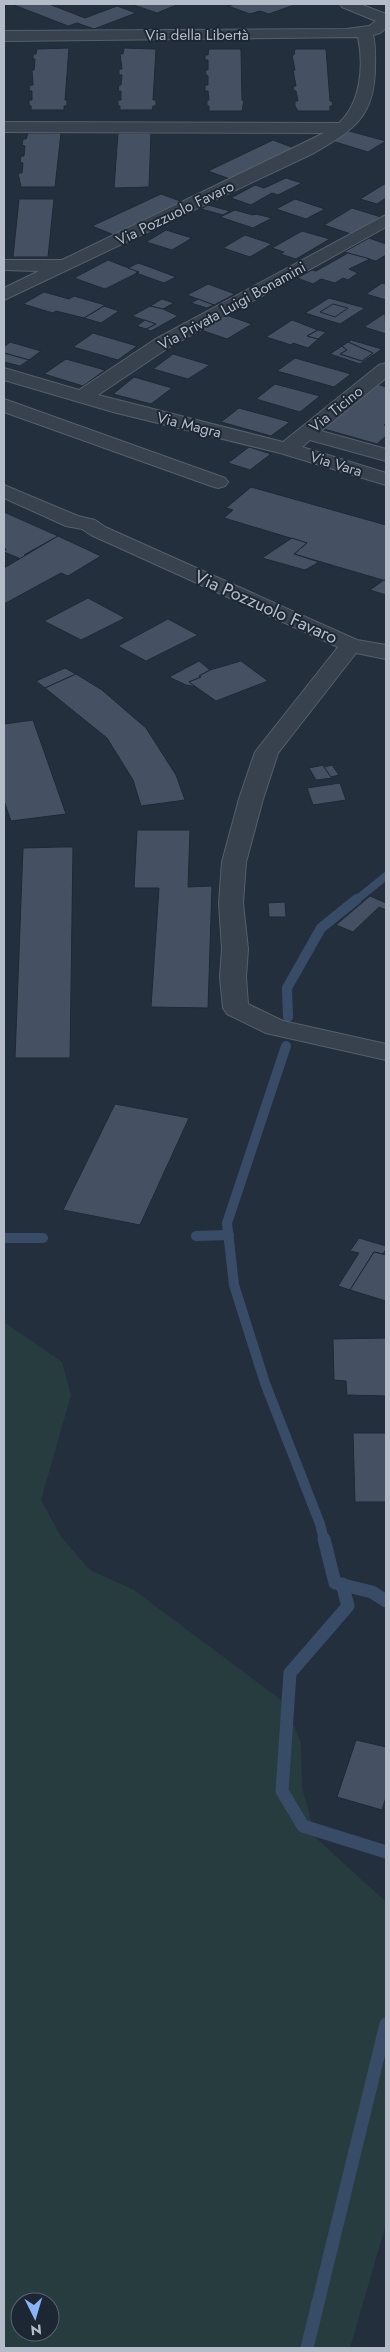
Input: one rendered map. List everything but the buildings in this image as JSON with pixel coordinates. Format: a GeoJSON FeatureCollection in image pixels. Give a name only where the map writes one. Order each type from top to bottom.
{"type":"FeatureCollection","features":[{"type":"Feature","properties":{"kind":"street"},"geometry":{"type":"LineString","coordinates":[[348,4],[386,19],[374,30],[365,33]]}},
{"type":"Feature","properties":{"kind":"street","name":"Via della Libertà"},"geometry":{"type":"LineString","coordinates":[[4,36],[365,33]]}},
{"type":"Feature","properties":{"kind":"street","name":"Via Pozzuolo Favaro"},"geometry":{"type":"LineString","coordinates":[[4,295],[308,149],[346,128],[356,117],[363,105],[368,78],[368,43],[365,33]]}},
{"type":"Feature","properties":{"kind":"street"},"geometry":{"type":"LineString","coordinates":[[4,127],[346,128]]}},
{"type":"Feature","properties":{"kind":"street","name":"Via Privata Luigi Bonamini"},"geometry":{"type":"LineString","coordinates":[[87,398],[161,344],[386,220]]}},
{"type":"Feature","properties":{"kind":"street"},"geometry":{"type":"LineString","coordinates":[[4,265],[36,266],[70,263]]}},
{"type":"Feature","properties":{"kind":"street","name":"Via Magra"},"geometry":{"type":"LineString","coordinates":[[4,374],[120,408],[287,449]]}},
{"type":"Feature","properties":{"kind":"street","name":"Via Ticino"},"geometry":{"type":"LineString","coordinates":[[287,449],[382,377]]}},
{"type":"Feature","properties":{"kind":"street"},"geometry":{"type":"LineString","coordinates":[[46,420],[70,411],[87,398]]}},
{"type":"Feature","properties":{"kind":"street"},"geometry":{"type":"LineString","coordinates":[[4,405],[218,482]]}},
{"type":"Feature","properties":{"kind":"street","name":"Via Vara"},"geometry":{"type":"LineString","coordinates":[[306,433],[386,456]]}},
{"type":"Feature","properties":{"kind":"street","name":"Via Vara"},"geometry":{"type":"LineString","coordinates":[[287,449],[386,479]]}},
{"type":"Feature","properties":{"kind":"street","name":"Via Pozzuolo Favaro"},"geometry":{"type":"LineString","coordinates":[[4,491],[73,522],[88,524],[98,531],[351,646],[267,752],[264,760],[250,800],[234,862],[231,903],[235,949],[233,977],[236,1008],[275,1027],[386,1052]]}},
{"type":"Feature","properties":{"kind":"street"},"geometry":{"type":"LineString","coordinates":[[351,646],[386,652]]}},
{"type":"Feature","properties":{"kind":"green space"},"geometry":{"type":"Polygon","coordinates":[[[4,1322],[62,1362],[71,1395],[41,1500],[61,1537],[90,1570],[134,1590],[285,1703],[301,1743],[302,1788],[316,1838],[386,1902],[386,2224],[350,2348],[4,2348],[4,1322]]]}},
{"type":"Feature","properties":{"kind":"waterway"},"geometry":{"type":"LineString","coordinates":[[355,901],[386,876]]}},
{"type":"Feature","properties":{"kind":"waterway"},"geometry":{"type":"LineString","coordinates":[[288,1017],[287,988],[321,928],[357,899]]}},
{"type":"Feature","properties":{"kind":"waterway"},"geometry":{"type":"LineString","coordinates":[[228,1235],[227,1223],[286,1046]]}},
{"type":"Feature","properties":{"kind":"waterway"},"geometry":{"type":"LineString","coordinates":[[196,1236],[228,1235]]}},
{"type":"Feature","properties":{"kind":"waterway"},"geometry":{"type":"LineString","coordinates":[[228,1235],[234,1285],[265,1383],[320,1524],[324,1540]]}},
{"type":"Feature","properties":{"kind":"waterway"},"geometry":{"type":"LineString","coordinates":[[4,1238],[43,1238]]}},
{"type":"Feature","properties":{"kind":"waterway"},"geometry":{"type":"LineString","coordinates":[[324,1539],[335,1583],[342,1585]]}},
{"type":"Feature","properties":{"kind":"waterway"},"geometry":{"type":"LineString","coordinates":[[342,1585],[372,1592],[386,1601]]}},
{"type":"Feature","properties":{"kind":"waterway"},"geometry":{"type":"LineString","coordinates":[[342,1585],[348,1606],[290,1673],[282,1791],[303,1826],[386,1852]]}},
{"type":"Feature","properties":{"kind":"waterway"},"geometry":{"type":"LineString","coordinates":[[307,2348],[386,2024]]}}]}
